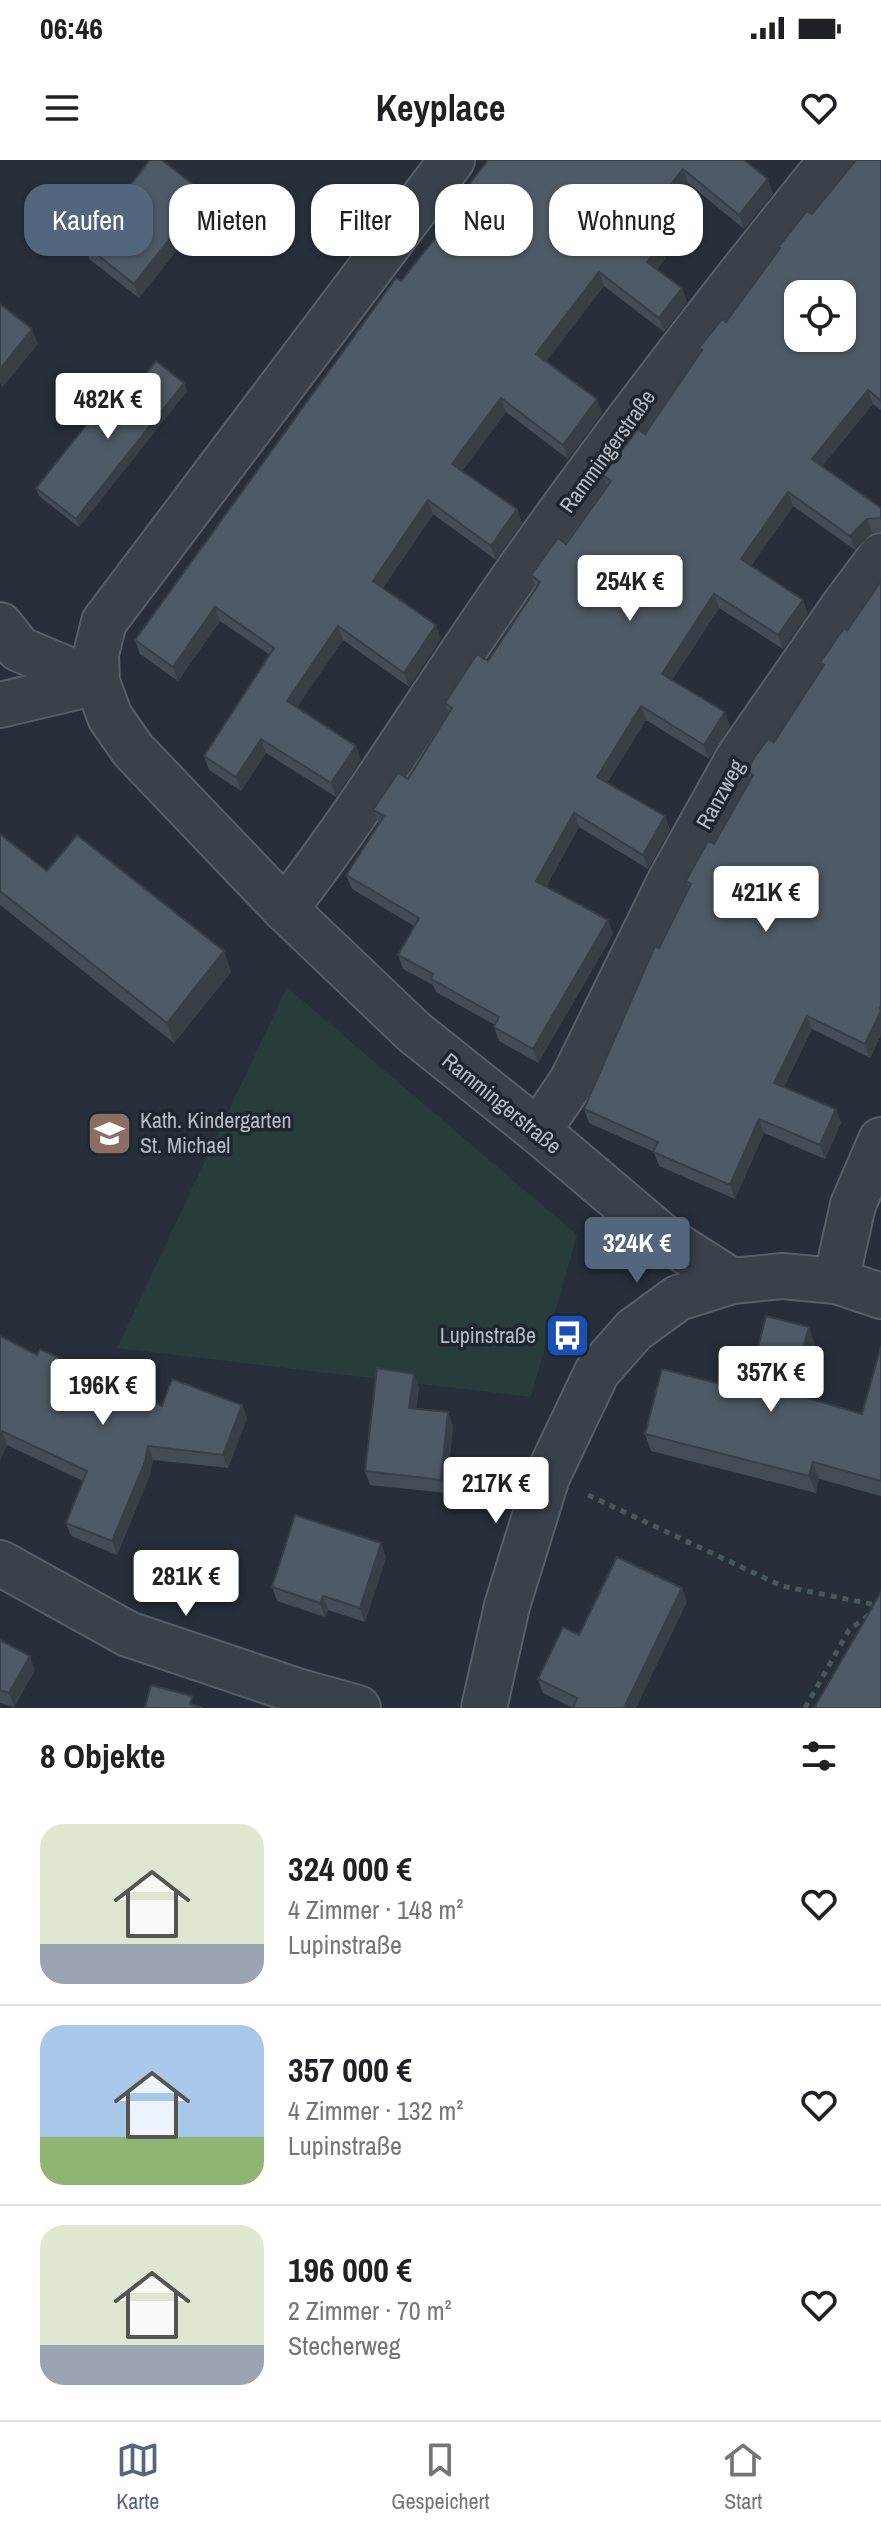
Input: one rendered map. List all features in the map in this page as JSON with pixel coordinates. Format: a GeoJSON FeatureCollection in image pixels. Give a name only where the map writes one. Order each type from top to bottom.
{"type":"FeatureCollection","features":[{"type":"Feature","properties":{"kind":"street","name":"Rammingerstraße"},"geometry":{"type":"LineString","coordinates":[[452,160],[104,622],[96,654],[97,682],[110,717],[133,750],[285,909],[414,1032],[663,1237],[732,1281]]}},
{"type":"Feature","properties":{"kind":"street","name":"Rammingerstraße"},"geometry":{"type":"LineString","coordinates":[[285,909],[328,855],[512,580],[711,309],[832,160]]}},
{"type":"Feature","properties":{"kind":"street","name":"Ranzweg"},"geometry":{"type":"LineString","coordinates":[[538,1131],[572,1081],[670,881],[739,757],[881,556]]}},
{"type":"Feature","properties":{"kind":"street"},"geometry":{"type":"LineString","coordinates":[[0,625],[19,649],[97,682]]}},
{"type":"Feature","properties":{"kind":"street"},"geometry":{"type":"LineString","coordinates":[[0,705],[97,682]]}},
{"type":"Feature","properties":{"kind":"street"},"geometry":{"type":"LineString","coordinates":[[836,1281],[853,1205],[881,1140]]}},
{"type":"Feature","properties":{"kind":"street"},"geometry":{"type":"LineString","coordinates":[[484,1708],[507,1606],[547,1477],[597,1372],[634,1330],[678,1298],[732,1281],[782,1276],[836,1281],[881,1296]]}},
{"type":"Feature","properties":{"kind":"street"},"geometry":{"type":"LineString","coordinates":[[0,1563],[128,1634],[297,1691],[358,1708]]}},
{"type":"Feature","properties":{"kind":"path"},"geometry":{"type":"LineString","coordinates":[[547,1477],[642,1518],[782,1586],[881,1606]]}},
{"type":"Feature","properties":{"kind":"path"},"geometry":{"type":"LineString","coordinates":[[805,1708],[849,1630],[881,1606]]}},
{"type":"Feature","properties":{"kind":"shaded area"},"geometry":{"type":"Polygon","coordinates":[[[287,987],[577,1235],[531,1397],[117,1348],[287,987]]]}},
{"type":"Feature","properties":{"kind":"building"},"geometry":{"type":"Polygon","coordinates":[[[150,160],[162,160],[192,184],[169,184],[169,240],[134,284],[99,256],[153,256],[153,184],[131,184],[150,160]]]}},
{"type":"Feature","properties":{"kind":"building"},"geometry":{"type":"Polygon","coordinates":[[[488,160],[744,160],[768,179],[739,215],[683,169],[671,184],[549,184],[549,256],[652,256],[647,262],[682,288],[659,318],[599,272],[536,354],[597,399],[563,445],[501,398],[452,464],[517,509],[491,546],[428,500],[373,581],[436,625],[404,673],[338,626],[287,701],[356,746],[331,783],[261,739],[236,777],[204,756],[274,648],[215,607],[173,667],[135,640],[396,278],[401,281],[435,238],[435,256],[533,256],[533,184],[469,184],[488,160]]]}},
{"type":"Feature","properties":{"kind":"building"},"geometry":{"type":"Polygon","coordinates":[[[856,160],[881,160],[881,401],[868,390],[812,459],[881,508],[881,518],[867,519],[850,536],[788,492],[741,559],[803,600],[778,635],[714,594],[662,674],[725,712],[704,745],[641,706],[597,777],[665,816],[643,855],[574,813],[536,881],[608,920],[533,1049],[494,1027],[499,1017],[431,979],[433,974],[398,955],[419,918],[346,875],[384,816],[373,810],[398,773],[408,779],[452,708],[445,703],[477,654],[488,661],[540,582],[531,575],[558,538],[566,544],[611,481],[603,475],[638,429],[645,434],[702,350],[699,348],[722,319],[726,322],[807,211],[812,214],[856,160]]]}},
{"type":"Feature","properties":{"kind":"building"},"geometry":{"type":"Polygon","coordinates":[[[0,304],[32,329],[0,369],[0,304]]]}},
{"type":"Feature","properties":{"kind":"building"},"geometry":{"type":"Polygon","coordinates":[[[156,361],[184,383],[76,519],[36,488],[111,394],[122,403],[156,361]]]}},
{"type":"Feature","properties":{"kind":"building"},"geometry":{"type":"Polygon","coordinates":[[[881,581],[881,1011],[865,1044],[807,1016],[774,1083],[836,1109],[820,1145],[759,1119],[730,1185],[653,1152],[658,1142],[584,1109],[655,946],[659,948],[691,884],[686,881],[708,841],[714,844],[753,775],[747,771],[755,756],[768,739],[774,742],[824,665],[820,663],[844,628],[847,631],[881,581]]]}},
{"type":"Feature","properties":{"kind":"building"},"geometry":{"type":"Polygon","coordinates":[[[0,834],[47,871],[77,835],[224,951],[167,1023],[0,891],[0,834]]]}},
{"type":"Feature","properties":{"kind":"building"},"geometry":{"type":"Polygon","coordinates":[[[766,1316],[809,1327],[791,1393],[862,1414],[881,1346],[881,1481],[813,1462],[809,1476],[645,1434],[662,1369],[747,1391],[766,1316]]]}},
{"type":"Feature","properties":{"kind":"building"},"geometry":{"type":"Polygon","coordinates":[[[0,1336],[37,1355],[40,1349],[162,1406],[172,1379],[242,1405],[223,1455],[148,1446],[145,1462],[112,1541],[66,1523],[87,1471],[2,1431],[0,1436],[0,1336]]]}},
{"type":"Feature","properties":{"kind":"building"},"geometry":{"type":"Polygon","coordinates":[[[377,1368],[414,1374],[409,1408],[448,1412],[441,1480],[365,1471],[377,1368]]]}},
{"type":"Feature","properties":{"kind":"building"},"geometry":{"type":"Polygon","coordinates":[[[295,1515],[381,1543],[360,1608],[323,1596],[320,1603],[272,1587],[295,1515]]]}},
{"type":"Feature","properties":{"kind":"building"},"geometry":{"type":"Polygon","coordinates":[[[617,1557],[682,1588],[624,1708],[573,1708],[577,1698],[538,1679],[563,1627],[579,1635],[617,1557]]]}},
{"type":"Feature","properties":{"kind":"building"},"geometry":{"type":"Polygon","coordinates":[[[881,1592],[881,1708],[814,1708],[881,1592]]]}},
{"type":"Feature","properties":{"kind":"building"},"geometry":{"type":"Polygon","coordinates":[[[0,1640],[30,1656],[9,1693],[0,1690],[0,1640]]]}},
{"type":"Feature","properties":{"kind":"building"},"geometry":{"type":"Polygon","coordinates":[[[151,1685],[192,1696],[190,1704],[203,1708],[145,1708],[151,1685]]]}},
{"type":"Feature","properties":{"kind":"place","name":"Kath. Kindergarten St. Michael"},"geometry":{"type":"Point","coordinates":[109,1133]}},
{"type":"Feature","properties":{"kind":"place","name":"Lupinstraße"},"geometry":{"type":"Point","coordinates":[567,1335]}}]}
